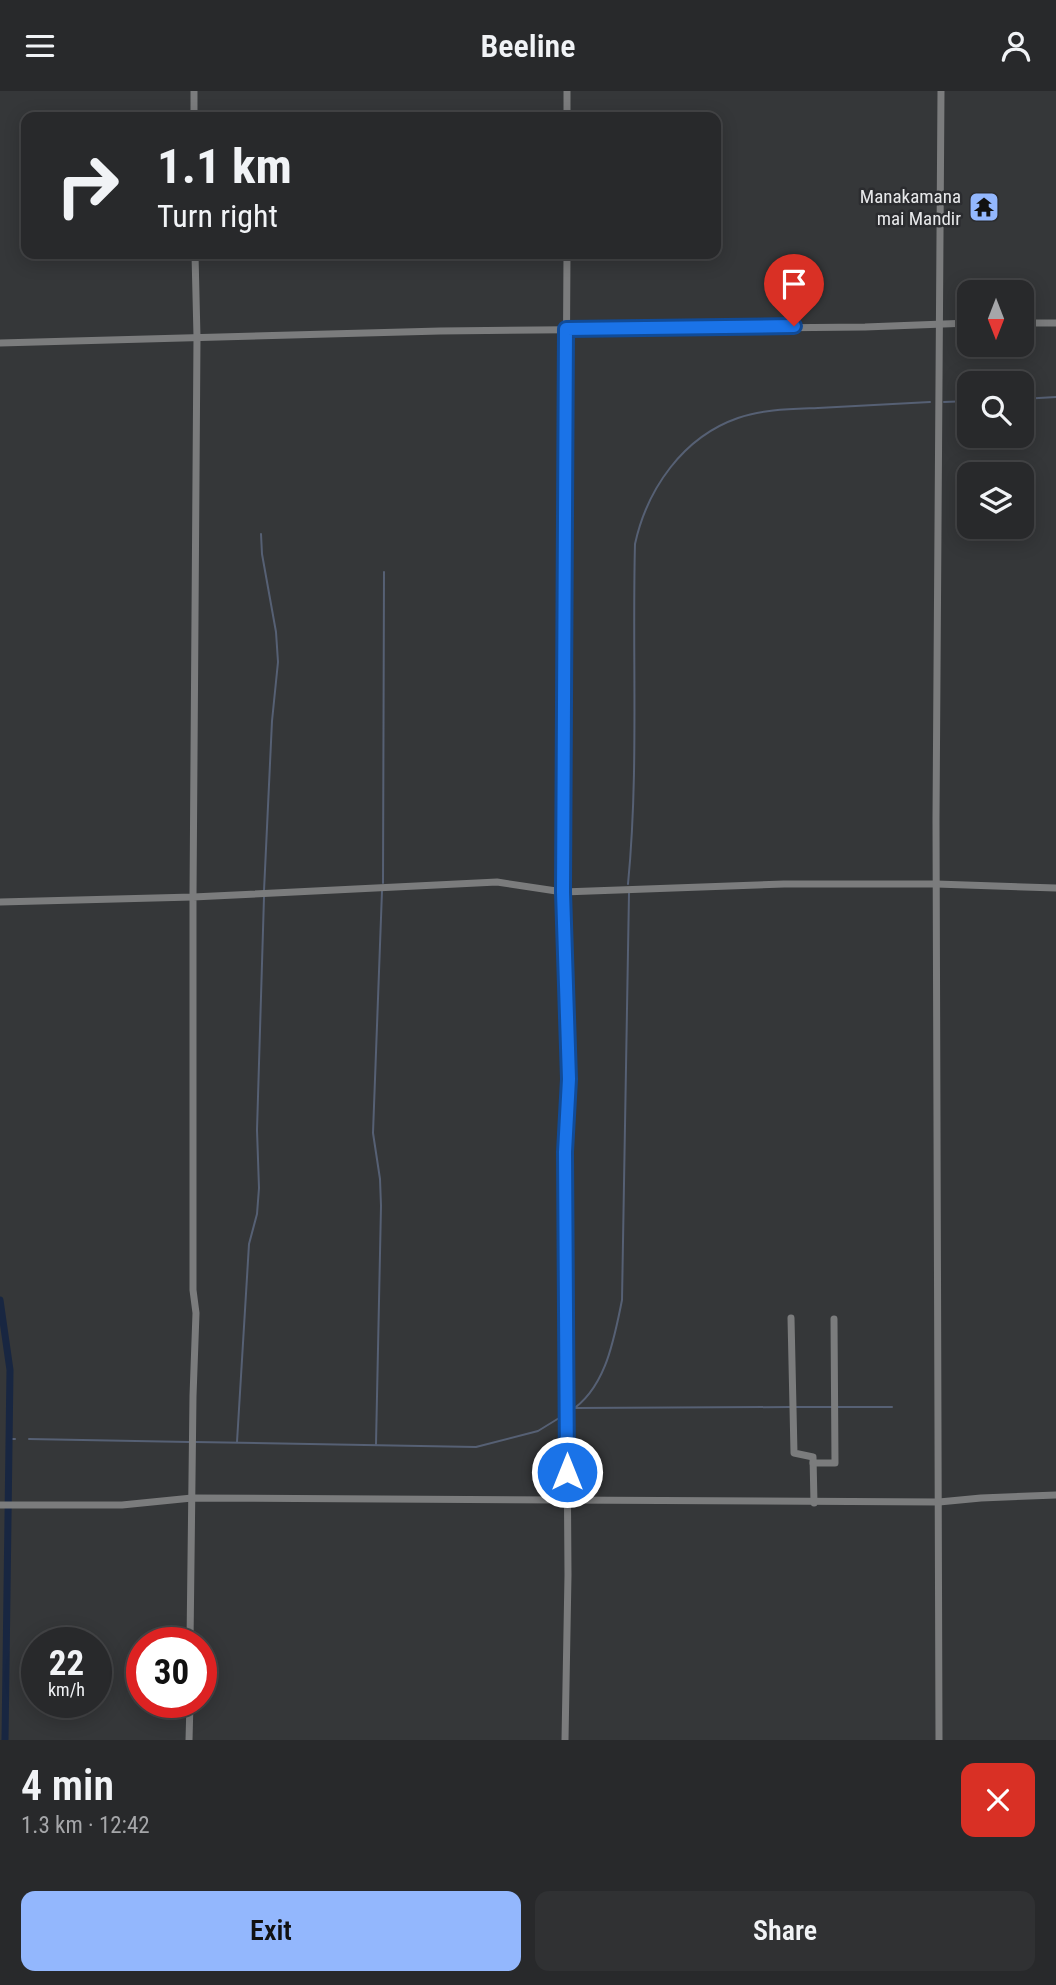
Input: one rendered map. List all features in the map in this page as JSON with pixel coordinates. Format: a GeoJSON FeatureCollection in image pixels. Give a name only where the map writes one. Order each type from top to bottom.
{"type":"FeatureCollection","features":[{"type":"Feature","properties":{"kind":"street"},"geometry":{"type":"LineString","coordinates":[[194,91],[194,112]]}},
{"type":"Feature","properties":{"kind":"street"},"geometry":{"type":"LineString","coordinates":[[567,91],[567,112]]}},
{"type":"Feature","properties":{"kind":"street"},"geometry":{"type":"LineString","coordinates":[[939,1740],[936,884],[942,91]]}},
{"type":"Feature","properties":{"kind":"street"},"geometry":{"type":"LineString","coordinates":[[190,1627],[196,1324],[193,1290],[195,259]]}},
{"type":"Feature","properties":{"kind":"street"},"geometry":{"type":"LineString","coordinates":[[565,1740],[565,1152],[569,1079],[563,892],[567,259]]}},
{"type":"Feature","properties":{"kind":"street"},"geometry":{"type":"LineString","coordinates":[[0,343],[566,329],[865,327],[957,323]]}},
{"type":"Feature","properties":{"kind":"street"},"geometry":{"type":"LineString","coordinates":[[1034,323],[1056,323]]}},
{"type":"Feature","properties":{"kind":"street"},"geometry":{"type":"LineString","coordinates":[[0,902],[193,897],[497,882],[563,892],[783,884],[936,884],[1056,888]]}},
{"type":"Feature","properties":{"kind":"street"},"geometry":{"type":"LineString","coordinates":[[791,1318],[794,1453],[813,1457],[814,1503]]}},
{"type":"Feature","properties":{"kind":"street"},"geometry":{"type":"LineString","coordinates":[[813,1463],[835,1463],[834,1319]]}},
{"type":"Feature","properties":{"kind":"street"},"geometry":{"type":"LineString","coordinates":[[0,1505],[121,1505],[192,1498],[814,1503],[939,1502],[1056,1496]]}},
{"type":"Feature","properties":{"kind":"street"},"geometry":{"type":"LineString","coordinates":[[189,1740],[190,1718]]}},
{"type":"Feature","properties":{"kind":"waterway"},"geometry":{"type":"LineString","coordinates":[[1034,398],[1056,397]]}},
{"type":"Feature","properties":{"kind":"waterway"},"geometry":{"type":"LineString","coordinates":[[628,884],[634,757],[635,544],[648,504],[658,485],[670,467],[700,438],[738,418],[788,409],[930,402]]}},
{"type":"Feature","properties":{"kind":"waterway"},"geometry":{"type":"LineString","coordinates":[[944,402],[957,402]]}},
{"type":"Feature","properties":{"kind":"waterway"},"geometry":{"type":"LineString","coordinates":[[261,534],[278,662],[272,721],[264,891]]}},
{"type":"Feature","properties":{"kind":"waterway"},"geometry":{"type":"LineString","coordinates":[[383,883],[384,572]]}},
{"type":"Feature","properties":{"kind":"waterway"},"geometry":{"type":"LineString","coordinates":[[376,1444],[381,1206],[373,1133],[382,891]]}},
{"type":"Feature","properties":{"kind":"waterway"},"geometry":{"type":"LineString","coordinates":[[569,1412],[582,1402],[600,1377],[611,1347],[622,1300],[629,893]]}},
{"type":"Feature","properties":{"kind":"waterway"},"geometry":{"type":"LineString","coordinates":[[237,1442],[249,1244],[257,1214],[259,1188],[257,1130],[264,897]]}},
{"type":"Feature","properties":{"kind":"waterway"},"geometry":{"type":"LineString","coordinates":[[0,1300],[10,1370],[5,1740]]}},
{"type":"Feature","properties":{"kind":"waterway"},"geometry":{"type":"LineString","coordinates":[[575,1408],[790,1407]]}},
{"type":"Feature","properties":{"kind":"waterway"},"geometry":{"type":"LineString","coordinates":[[796,1407],[832,1407]]}},
{"type":"Feature","properties":{"kind":"waterway"},"geometry":{"type":"LineString","coordinates":[[838,1407],[892,1407]]}},
{"type":"Feature","properties":{"kind":"waterway"},"geometry":{"type":"LineString","coordinates":[[195,1442],[476,1447],[538,1431],[564,1415]]}},
{"type":"Feature","properties":{"kind":"waterway"},"geometry":{"type":"LineString","coordinates":[[10,1439],[15,1439]]}},
{"type":"Feature","properties":{"kind":"waterway"},"geometry":{"type":"LineString","coordinates":[[29,1439],[189,1442]]}},
{"type":"Feature","properties":{"kind":"place","name":"Manakamana mai Mandir"},"geometry":{"type":"Point","coordinates":[984,207]}},
{"type":"Feature","properties":{"kind":"route"},"geometry":{"type":"LineString","coordinates":[[567,1472],[565,1152],[569,1079],[563,892],[566,329],[794,326]]}}]}
